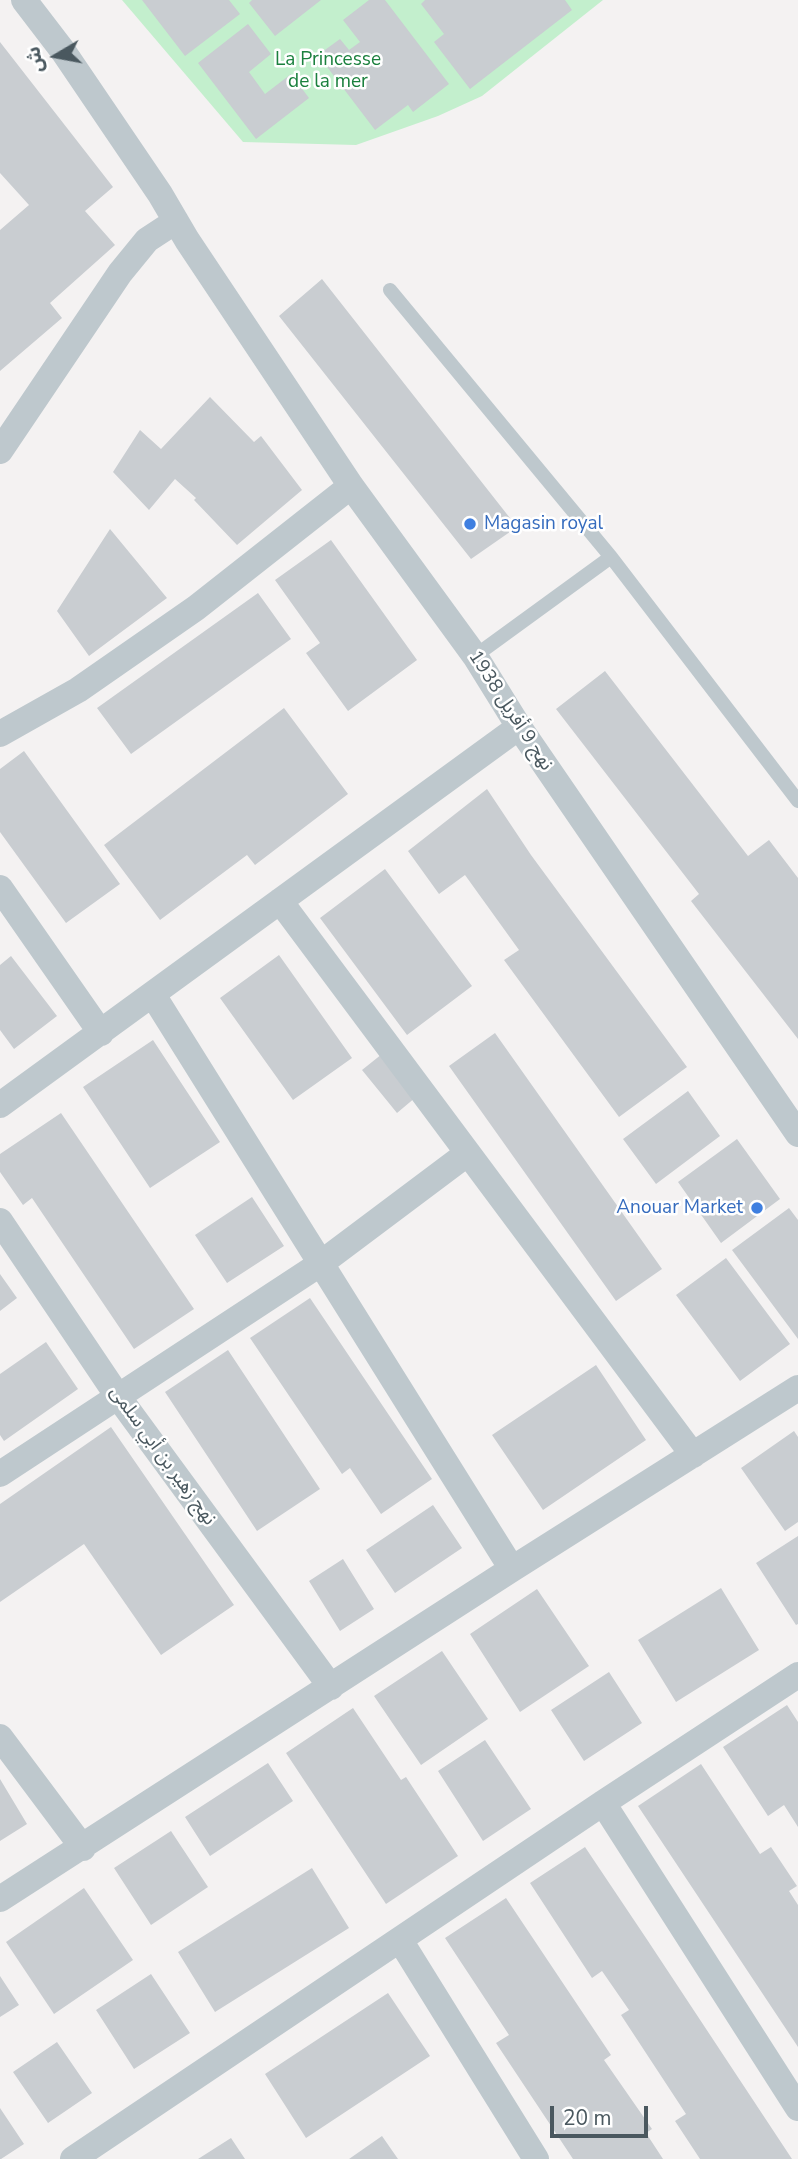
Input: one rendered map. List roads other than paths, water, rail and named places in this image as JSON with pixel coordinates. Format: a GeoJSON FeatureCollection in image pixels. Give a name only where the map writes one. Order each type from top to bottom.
{"type":"FeatureCollection","features":[{"type":"Feature","properties":{"kind":"street","name":"نهج 9 أفريل 1938"},"geometry":{"type":"LineString","coordinates":[[24,0],[63,51],[160,194],[181,230],[351,486],[475,656],[519,727],[798,1134]]}},
{"type":"Feature","properties":{"kind":"street"},"geometry":{"type":"LineString","coordinates":[[1,445],[120,273],[147,240],[181,230]]}},
{"type":"Feature","properties":{"kind":"street"},"geometry":{"type":"LineString","coordinates":[[0,734],[78,690],[196,608],[351,486]]}},
{"type":"Feature","properties":{"kind":"street"},"geometry":{"type":"LineString","coordinates":[[0,1105],[519,727]]}},
{"type":"Feature","properties":{"kind":"street"},"geometry":{"type":"LineString","coordinates":[[0,888],[101,1033]]}},
{"type":"Feature","properties":{"kind":"street"},"geometry":{"type":"LineString","coordinates":[[280,901],[693,1455]]}},
{"type":"Feature","properties":{"kind":"street"},"geometry":{"type":"LineString","coordinates":[[153,995],[512,1569]]}},
{"type":"Feature","properties":{"kind":"street"},"geometry":{"type":"LineString","coordinates":[[0,1474],[320,1264],[468,1153]]}},
{"type":"Feature","properties":{"kind":"street","name":"نهج زهير بن أبي سلمى"},"geometry":{"type":"LineString","coordinates":[[0,1221],[119,1398],[331,1687]]}},
{"type":"Feature","properties":{"kind":"street"},"geometry":{"type":"LineString","coordinates":[[0,1899],[798,1388]]}},
{"type":"Feature","properties":{"kind":"street"},"geometry":{"type":"LineString","coordinates":[[73,2159],[603,1803],[798,1676]]}},
{"type":"Feature","properties":{"kind":"street"},"geometry":{"type":"LineString","coordinates":[[0,1737],[83,1847]]}},
{"type":"Feature","properties":{"kind":"street"},"geometry":{"type":"LineString","coordinates":[[603,1803],[798,2108]]}},
{"type":"Feature","properties":{"kind":"street"},"geometry":{"type":"LineString","coordinates":[[400,1940],[536,2159]]}},
{"type":"Feature","properties":{"kind":"lane"},"geometry":{"type":"LineString","coordinates":[[390,290],[611,557],[798,801]]}},
{"type":"Feature","properties":{"kind":"lane"},"geometry":{"type":"LineString","coordinates":[[475,656],[611,557]]}},
{"type":"Feature","properties":{"kind":"place","name":"Magasin royal"},"geometry":{"type":"Point","coordinates":[470,524]}},
{"type":"Feature","properties":{"kind":"place","name":"Anouar Market"},"geometry":{"type":"Point","coordinates":[757,1208]}},
{"type":"Feature","properties":{"kind":"park label","name":"La Princesse de la mer"},"geometry":{"type":"Point","coordinates":[328,71]}}]}
